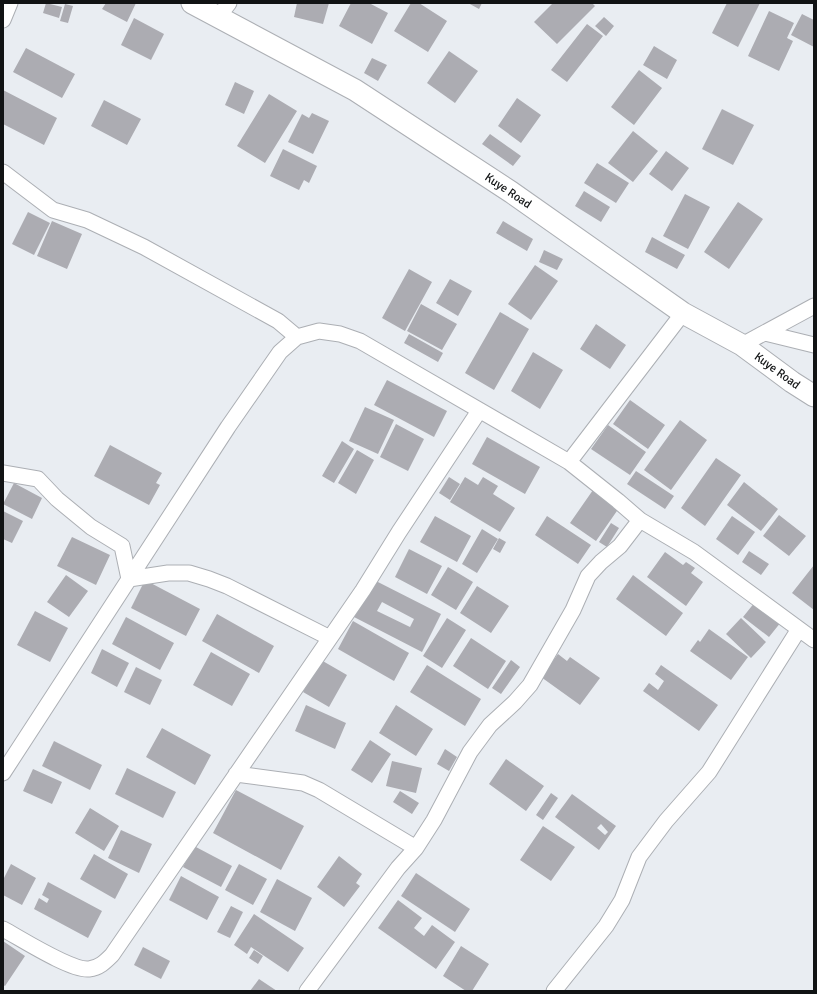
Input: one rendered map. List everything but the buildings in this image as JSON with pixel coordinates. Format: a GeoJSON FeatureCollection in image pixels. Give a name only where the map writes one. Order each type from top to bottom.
{"type":"FeatureCollection","features":[{"type":"Feature","properties":{"kind":"street"},"geometry":{"type":"LineString","coordinates":[[3,20],[10,3]]}},
{"type":"Feature","properties":{"kind":"street","name":"Kuye Road"},"geometry":{"type":"LineString","coordinates":[[192,3],[223,10],[356,90],[511,192],[682,313],[742,345],[792,382],[814,396]]}},
{"type":"Feature","properties":{"kind":"street"},"geometry":{"type":"LineString","coordinates":[[3,172],[53,210],[87,220],[144,247],[278,321],[297,337]]}},
{"type":"Feature","properties":{"kind":"street"},"geometry":{"type":"LineString","coordinates":[[742,345],[814,306]]}},
{"type":"Feature","properties":{"kind":"street"},"geometry":{"type":"LineString","coordinates":[[569,462],[682,313]]}},
{"type":"Feature","properties":{"kind":"street"},"geometry":{"type":"LineString","coordinates":[[3,773],[228,427],[280,352],[297,337],[318,331],[340,334],[360,341],[569,462],[640,520],[694,552],[814,640]]}},
{"type":"Feature","properties":{"kind":"street"},"geometry":{"type":"LineString","coordinates":[[765,333],[814,345]]}},
{"type":"Feature","properties":{"kind":"street"},"geometry":{"type":"LineString","coordinates":[[3,929],[66,964],[88,969],[102,965],[116,948],[363,590],[399,532],[479,411]]}},
{"type":"Feature","properties":{"kind":"street"},"geometry":{"type":"LineString","coordinates":[[3,474],[38,479],[57,499],[91,527],[122,546],[129,579]]}},
{"type":"Feature","properties":{"kind":"street"},"geometry":{"type":"LineString","coordinates":[[307,991],[398,868],[416,848],[434,820],[470,752],[490,724],[515,702],[530,685],[573,610],[588,576],[601,562],[620,546],[640,520]]}},
{"type":"Feature","properties":{"kind":"street"},"geometry":{"type":"LineString","coordinates":[[129,579],[168,573],[189,573],[227,586],[330,638]]}},
{"type":"Feature","properties":{"kind":"street"},"geometry":{"type":"LineString","coordinates":[[554,991],[606,926],[622,900],[639,857],[666,821],[709,772],[799,629]]}},
{"type":"Feature","properties":{"kind":"street"},"geometry":{"type":"LineString","coordinates":[[236,774],[303,783],[319,790],[416,848]]}}]}
